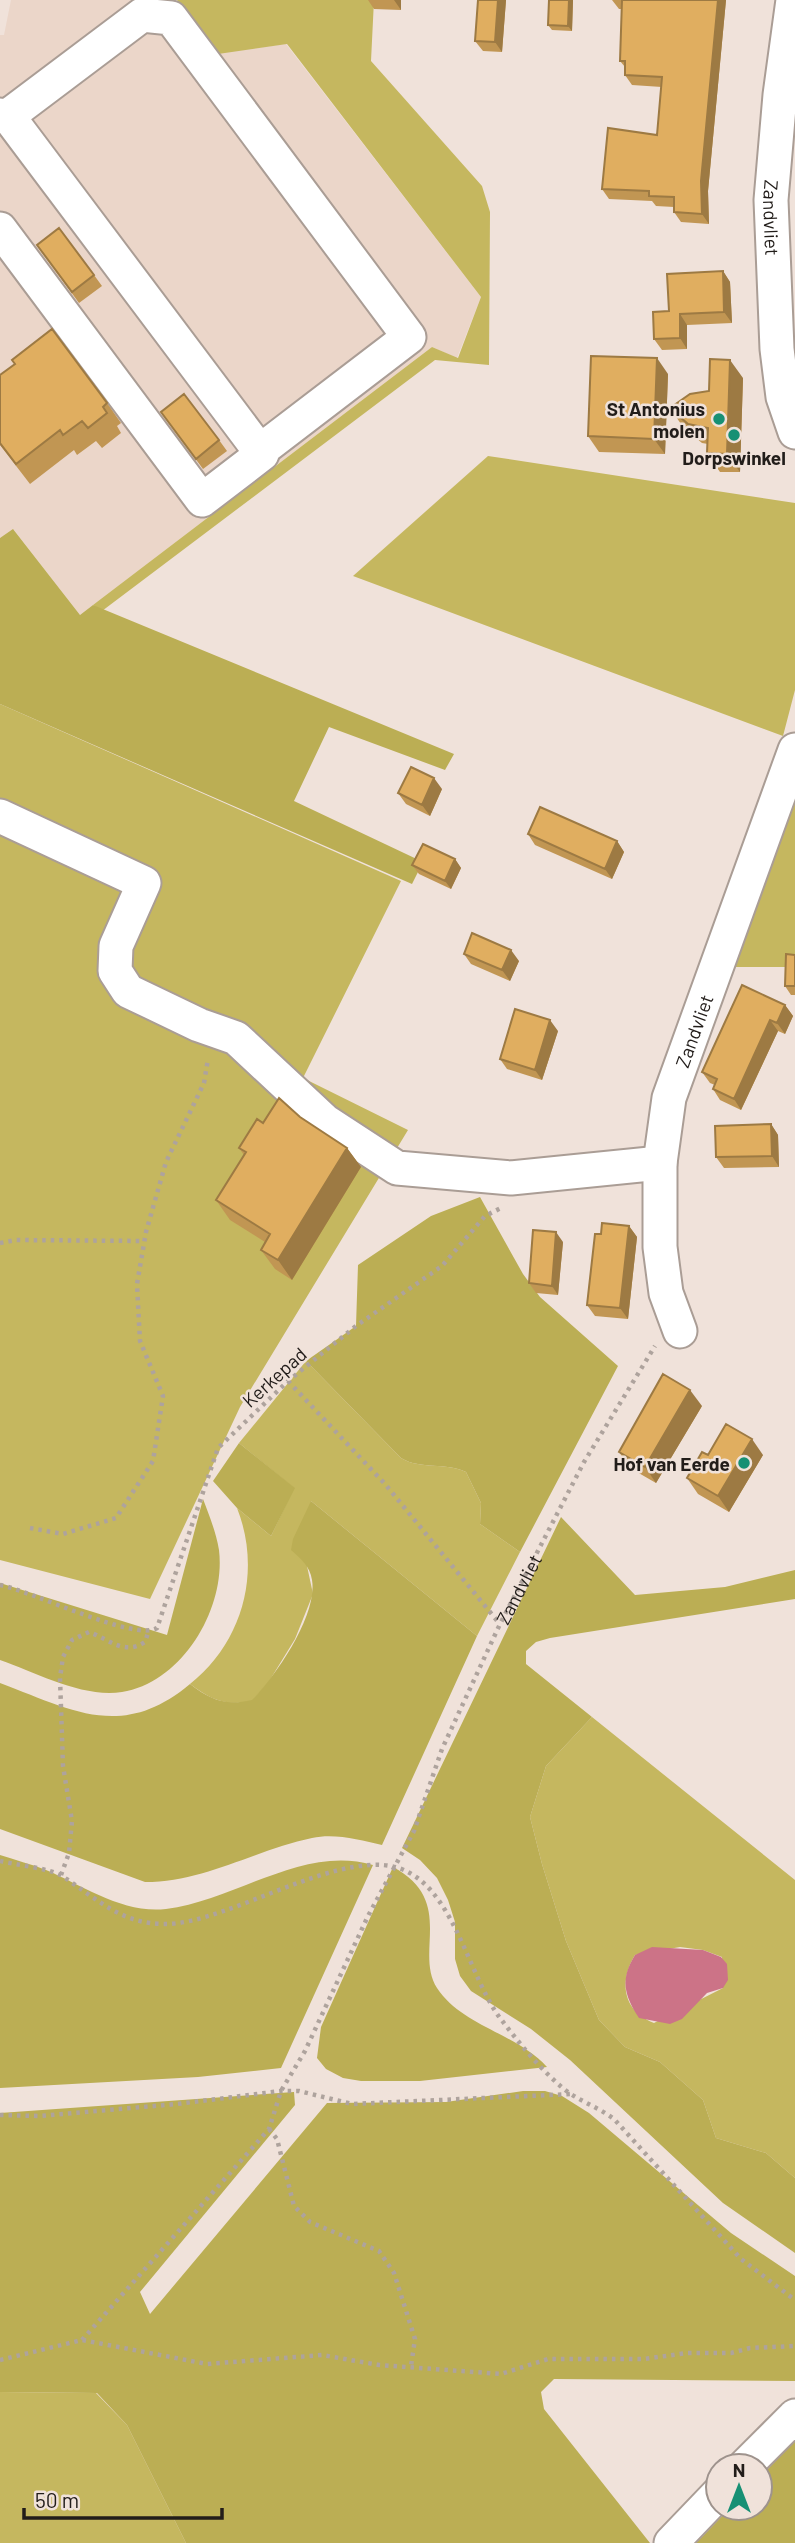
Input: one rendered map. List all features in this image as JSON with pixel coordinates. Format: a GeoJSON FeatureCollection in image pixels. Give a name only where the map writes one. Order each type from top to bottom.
{"type":"FeatureCollection","features":[{"type":"Feature","properties":{"kind":"street","name":"Zandvliet"},"geometry":{"type":"LineString","coordinates":[[793,0],[780,95],[771,200],[777,349],[783,397],[795,432]]}},
{"type":"Feature","properties":{"kind":"street"},"geometry":{"type":"LineString","coordinates":[[0,229],[202,500],[262,454],[4,115],[142,15],[171,18],[409,337],[260,451]]}},
{"type":"Feature","properties":{"kind":"street","name":"Zandvliet"},"geometry":{"type":"LineString","coordinates":[[671,1332],[661,1260],[660,1163],[670,1098],[676,1075],[795,750]]}},
{"type":"Feature","properties":{"kind":"street"},"geometry":{"type":"LineString","coordinates":[[0,816],[144,883],[117,946],[115,971],[128,991],[199,1025],[236,1038],[325,1121],[397,1168],[510,1178],[660,1163]]}},
{"type":"Feature","properties":{"kind":"street"},"geometry":{"type":"LineString","coordinates":[[759,2452],[795,2416]]}},
{"type":"Feature","properties":{"kind":"street"},"geometry":{"type":"LineString","coordinates":[[671,2543],[704,2509]]}},
{"type":"Feature","properties":{"kind":"path"},"geometry":{"type":"LineString","coordinates":[[30,1528],[63,1534],[116,1518],[153,1461],[163,1396],[140,1342],[137,1284],[144,1241],[166,1162],[204,1083],[210,1050],[199,1025]]}},
{"type":"Feature","properties":{"kind":"path","name":"Kerkepad"},"geometry":{"type":"LineString","coordinates":[[148,1633],[157,1628],[165,1613],[218,1448],[288,1381],[356,1326],[442,1266],[485,1216],[503,1206]]}},
{"type":"Feature","properties":{"kind":"path"},"geometry":{"type":"LineString","coordinates":[[0,1243],[16,1240],[144,1241]]}},
{"type":"Feature","properties":{"kind":"path","name":"Zandvliet"},"geometry":{"type":"LineString","coordinates":[[269,2129],[281,2091],[305,2051],[352,1951],[414,1831],[442,1749],[500,1624],[584,1462],[671,1332]]}},
{"type":"Feature","properties":{"kind":"path"},"geometry":{"type":"LineString","coordinates":[[288,1381],[386,1484],[500,1624]]}},
{"type":"Feature","properties":{"kind":"path"},"geometry":{"type":"LineString","coordinates":[[0,1586],[148,1633],[145,1642],[131,1649],[119,1648],[106,1638],[89,1632],[72,1640],[62,1657],[62,1766],[71,1799],[72,1821],[69,1853],[61,1875]]}},
{"type":"Feature","properties":{"kind":"path"},"geometry":{"type":"LineString","coordinates":[[0,1861],[61,1875],[110,1911],[133,1922],[167,1925],[198,1918],[340,1871],[378,1864],[396,1866],[410,1872],[438,1900],[498,2016],[548,2074],[573,2094],[614,2119],[741,2259],[795,2300]]}},
{"type":"Feature","properties":{"kind":"path"},"geometry":{"type":"LineString","coordinates":[[0,2115],[40,2116],[136,2108],[281,2091],[299,2091],[352,2104],[573,2094]]}},
{"type":"Feature","properties":{"kind":"path"},"geometry":{"type":"LineString","coordinates":[[82,2340],[269,2129],[277,2139],[294,2206],[310,2222],[379,2251],[394,2273],[415,2339],[411,2366]]}},
{"type":"Feature","properties":{"kind":"path"},"geometry":{"type":"LineString","coordinates":[[0,2360],[82,2340],[207,2364],[322,2355],[379,2365],[501,2374],[548,2359],[644,2359],[687,2353],[731,2353],[750,2348],[795,2346]]}},
{"type":"Feature","properties":{"kind":"shaded area"},"geometry":{"type":"Polygon","coordinates":[[[11,0],[177,0],[218,53],[286,44],[481,297],[457,358],[432,347],[80,615],[14,530],[0,538],[0,35],[4,35],[11,0]]]}},
{"type":"Feature","properties":{"kind":"shaded area"},"geometry":{"type":"Polygon","coordinates":[[[177,0],[374,0],[371,61],[482,186],[490,212],[489,365],[435,360],[102,611],[93,605],[432,347],[458,358],[481,297],[287,44],[218,54],[177,0]]]}},
{"type":"Feature","properties":{"kind":"shaded area"},"geometry":{"type":"Polygon","coordinates":[[[488,456],[795,503],[795,690],[783,736],[353,576],[488,456]]]}},
{"type":"Feature","properties":{"kind":"shaded area"},"geometry":{"type":"Polygon","coordinates":[[[13,529],[80,615],[93,605],[454,754],[445,770],[329,727],[294,801],[423,862],[412,884],[0,704],[0,538],[13,529]]]}},
{"type":"Feature","properties":{"kind":"shaded area"},"geometry":{"type":"Polygon","coordinates":[[[0,704],[401,881],[303,1078],[408,1130],[240,1407],[150,1599],[0,1560],[0,704]]]}},
{"type":"Feature","properties":{"kind":"shaded area"},"geometry":{"type":"Polygon","coordinates":[[[795,787],[795,967],[730,967],[795,787]]]}},
{"type":"Feature","properties":{"kind":"shaded area"},"geometry":{"type":"Polygon","coordinates":[[[480,1197],[523,1274],[540,1297],[618,1366],[520,1552],[480,1524],[481,1503],[466,1472],[450,1467],[417,1464],[401,1458],[306,1361],[356,1326],[358,1265],[431,1216],[480,1197]]]}},
{"type":"Feature","properties":{"kind":"shaded area"},"geometry":{"type":"Polygon","coordinates":[[[306,1361],[401,1458],[417,1464],[450,1467],[466,1472],[481,1503],[480,1524],[520,1552],[477,1636],[311,1501],[307,1566],[313,1594],[295,1639],[268,1683],[252,1701],[226,1702],[205,1694],[190,1684],[223,1648],[243,1604],[248,1556],[237,1508],[271,1536],[294,1488],[239,1443],[306,1361]]]}},
{"type":"Feature","properties":{"kind":"shaded area"},"geometry":{"type":"Polygon","coordinates":[[[239,1443],[295,1488],[271,1536],[237,1508],[213,1481],[239,1443]]]}},
{"type":"Feature","properties":{"kind":"shaded area"},"geometry":{"type":"Polygon","coordinates":[[[203,1499],[219,1550],[215,1595],[196,1639],[164,1674],[144,1685],[122,1692],[107,1693],[76,1688],[0,1660],[0,1583],[167,1635],[203,1499]]]}},
{"type":"Feature","properties":{"kind":"shaded area"},"geometry":{"type":"Polygon","coordinates":[[[311,1501],[477,1636],[382,1845],[338,1837],[312,1838],[188,1877],[145,1882],[0,1829],[0,1683],[50,1703],[96,1715],[119,1716],[142,1712],[190,1684],[205,1694],[226,1702],[252,1700],[283,1661],[308,1610],[312,1594],[311,1575],[291,1550],[293,1539],[311,1501]]]}},
{"type":"Feature","properties":{"kind":"shaded area"},"geometry":{"type":"Polygon","coordinates":[[[561,1517],[635,1595],[725,1587],[795,1570],[795,1599],[550,1638],[536,1642],[526,1651],[526,1664],[592,1717],[546,1766],[530,1817],[566,1941],[599,2020],[625,2047],[660,2062],[703,2100],[716,2138],[766,2153],[795,2178],[795,2253],[723,2203],[570,2060],[531,2029],[471,1991],[460,1976],[455,1959],[455,1922],[448,1900],[437,1878],[420,1860],[402,1848],[561,1517]]]}},
{"type":"Feature","properties":{"kind":"shaded area"},"geometry":{"type":"Polygon","coordinates":[[[592,1717],[795,1880],[795,2178],[766,2153],[716,2138],[703,2100],[660,2062],[625,2047],[599,2020],[566,1941],[530,1817],[546,1766],[592,1717]],[[680,1947],[635,1955],[627,1975],[626,1994],[635,2011],[654,2023],[723,1988],[722,1957],[703,1950],[680,1947]]]}},
{"type":"Feature","properties":{"kind":"shaded area"},"geometry":{"type":"Polygon","coordinates":[[[0,1855],[46,1870],[119,1903],[150,1909],[192,1904],[269,1876],[321,1862],[347,1861],[373,1865],[281,2068],[198,2077],[0,2088],[0,1855]]]}},
{"type":"Feature","properties":{"kind":"shaded area"},"geometry":{"type":"Polygon","coordinates":[[[393,1867],[412,1880],[423,1895],[429,1911],[429,1959],[437,1988],[460,2012],[520,2046],[547,2067],[420,2081],[361,2081],[343,2078],[326,2069],[317,2058],[321,2027],[393,1867]]]}},
{"type":"Feature","properties":{"kind":"shaded area"},"geometry":{"type":"Polygon","coordinates":[[[652,1947],[703,1950],[721,1957],[727,1964],[728,1980],[723,1988],[707,1993],[682,2019],[670,2024],[639,2018],[627,1994],[627,1972],[635,1955],[652,1947]]]}},
{"type":"Feature","properties":{"kind":"shaded area"},"geometry":{"type":"Polygon","coordinates":[[[523,2091],[545,2091],[562,2096],[589,2113],[731,2233],[795,2276],[795,2381],[554,2379],[541,2392],[544,2409],[650,2543],[186,2543],[127,2425],[97,2393],[0,2392],[0,2113],[294,2092],[295,2105],[140,2292],[150,2314],[327,2103],[446,2102],[523,2091]]]}},
{"type":"Feature","properties":{"kind":"shaded area"},"geometry":{"type":"Polygon","coordinates":[[[0,2392],[96,2393],[127,2425],[186,2543],[0,2543],[0,2392]]]}},
{"type":"Feature","properties":{"kind":"shaded area"},"geometry":{"type":"Polygon","coordinates":[[[795,2440],[795,2543],[696,2543],[716,2522],[774,2522],[774,2462],[795,2440]]]}},
{"type":"Feature","properties":{"kind":"building"},"geometry":{"type":"Polygon","coordinates":[[[478,0],[498,0],[495,42],[475,41],[478,0]]]}},
{"type":"Feature","properties":{"kind":"building"},"geometry":{"type":"Polygon","coordinates":[[[549,0],[569,0],[568,26],[548,25],[549,0]]]}},
{"type":"Feature","properties":{"kind":"building"},"geometry":{"type":"Polygon","coordinates":[[[622,0],[718,0],[701,181],[702,214],[674,212],[674,197],[649,196],[649,191],[602,189],[608,128],[657,135],[662,77],[625,75],[625,61],[620,61],[622,0]]]}},
{"type":"Feature","properties":{"kind":"building"},"geometry":{"type":"Polygon","coordinates":[[[59,228],[94,275],[72,292],[37,245],[59,228]]]}},
{"type":"Feature","properties":{"kind":"building"},"geometry":{"type":"Polygon","coordinates":[[[723,271],[724,312],[680,314],[680,338],[654,339],[653,312],[669,311],[667,274],[723,271]]]}},
{"type":"Feature","properties":{"kind":"building"},"geometry":{"type":"Polygon","coordinates":[[[52,329],[107,403],[103,407],[107,413],[88,428],[82,421],[63,435],[60,430],[16,464],[0,443],[0,375],[15,364],[12,360],[52,329]]]}},
{"type":"Feature","properties":{"kind":"building"},"geometry":{"type":"Polygon","coordinates":[[[591,356],[657,358],[654,439],[588,436],[591,356]]]}},
{"type":"Feature","properties":{"kind":"building"},"geometry":{"type":"Polygon","coordinates":[[[710,359],[730,360],[727,454],[707,453],[708,428],[688,424],[670,408],[690,394],[709,391],[710,359]]]}},
{"type":"Feature","properties":{"kind":"building"},"geometry":{"type":"Polygon","coordinates":[[[184,394],[219,440],[196,459],[161,412],[184,394]]]}},
{"type":"Feature","properties":{"kind":"building"},"geometry":{"type":"Polygon","coordinates":[[[411,767],[434,778],[422,805],[398,793],[411,767]]]}},
{"type":"Feature","properties":{"kind":"building"},"geometry":{"type":"Polygon","coordinates":[[[540,807],[617,841],[605,869],[528,834],[540,807]]]}},
{"type":"Feature","properties":{"kind":"building"},"geometry":{"type":"Polygon","coordinates":[[[423,844],[455,859],[445,881],[412,865],[423,844]]]}},
{"type":"Feature","properties":{"kind":"building"},"geometry":{"type":"Polygon","coordinates":[[[472,933],[511,950],[502,970],[464,954],[472,933]]]}},
{"type":"Feature","properties":{"kind":"building"},"geometry":{"type":"Polygon","coordinates":[[[786,954],[795,955],[795,986],[785,986],[786,954]]]}},
{"type":"Feature","properties":{"kind":"building"},"geometry":{"type":"Polygon","coordinates":[[[742,985],[785,1005],[777,1023],[770,1020],[734,1099],[713,1089],[717,1079],[702,1072],[742,985]]]}},
{"type":"Feature","properties":{"kind":"building"},"geometry":{"type":"Polygon","coordinates":[[[515,1009],[550,1020],[535,1070],[500,1059],[515,1009]]]}},
{"type":"Feature","properties":{"kind":"building"},"geometry":{"type":"Polygon","coordinates":[[[279,1098],[300,1117],[347,1148],[278,1260],[261,1250],[270,1234],[216,1200],[246,1152],[239,1148],[257,1119],[263,1123],[279,1098]]]}},
{"type":"Feature","properties":{"kind":"building"},"geometry":{"type":"Polygon","coordinates":[[[771,1124],[772,1156],[716,1157],[715,1126],[771,1124]]]}},
{"type":"Feature","properties":{"kind":"building"},"geometry":{"type":"Polygon","coordinates":[[[602,1223],[629,1226],[620,1308],[587,1305],[595,1234],[601,1234],[602,1223]]]}},
{"type":"Feature","properties":{"kind":"building"},"geometry":{"type":"Polygon","coordinates":[[[533,1230],[556,1232],[552,1286],[529,1283],[533,1230]]]}},
{"type":"Feature","properties":{"kind":"building"},"geometry":{"type":"Polygon","coordinates":[[[663,1374],[690,1390],[645,1467],[619,1452],[663,1374]]]}},
{"type":"Feature","properties":{"kind":"building"},"geometry":{"type":"Polygon","coordinates":[[[726,1424],[752,1439],[718,1496],[687,1478],[702,1452],[708,1455],[726,1424]]]}},
{"type":"Feature","properties":{"kind":"place","name":"St Antonius molen"},"geometry":{"type":"Point","coordinates":[719,419]}},
{"type":"Feature","properties":{"kind":"place","name":"Dorpswinkel"},"geometry":{"type":"Point","coordinates":[734,435]}},
{"type":"Feature","properties":{"kind":"place","name":"Hof van Eerde"},"geometry":{"type":"Point","coordinates":[744,1463]}}]}
